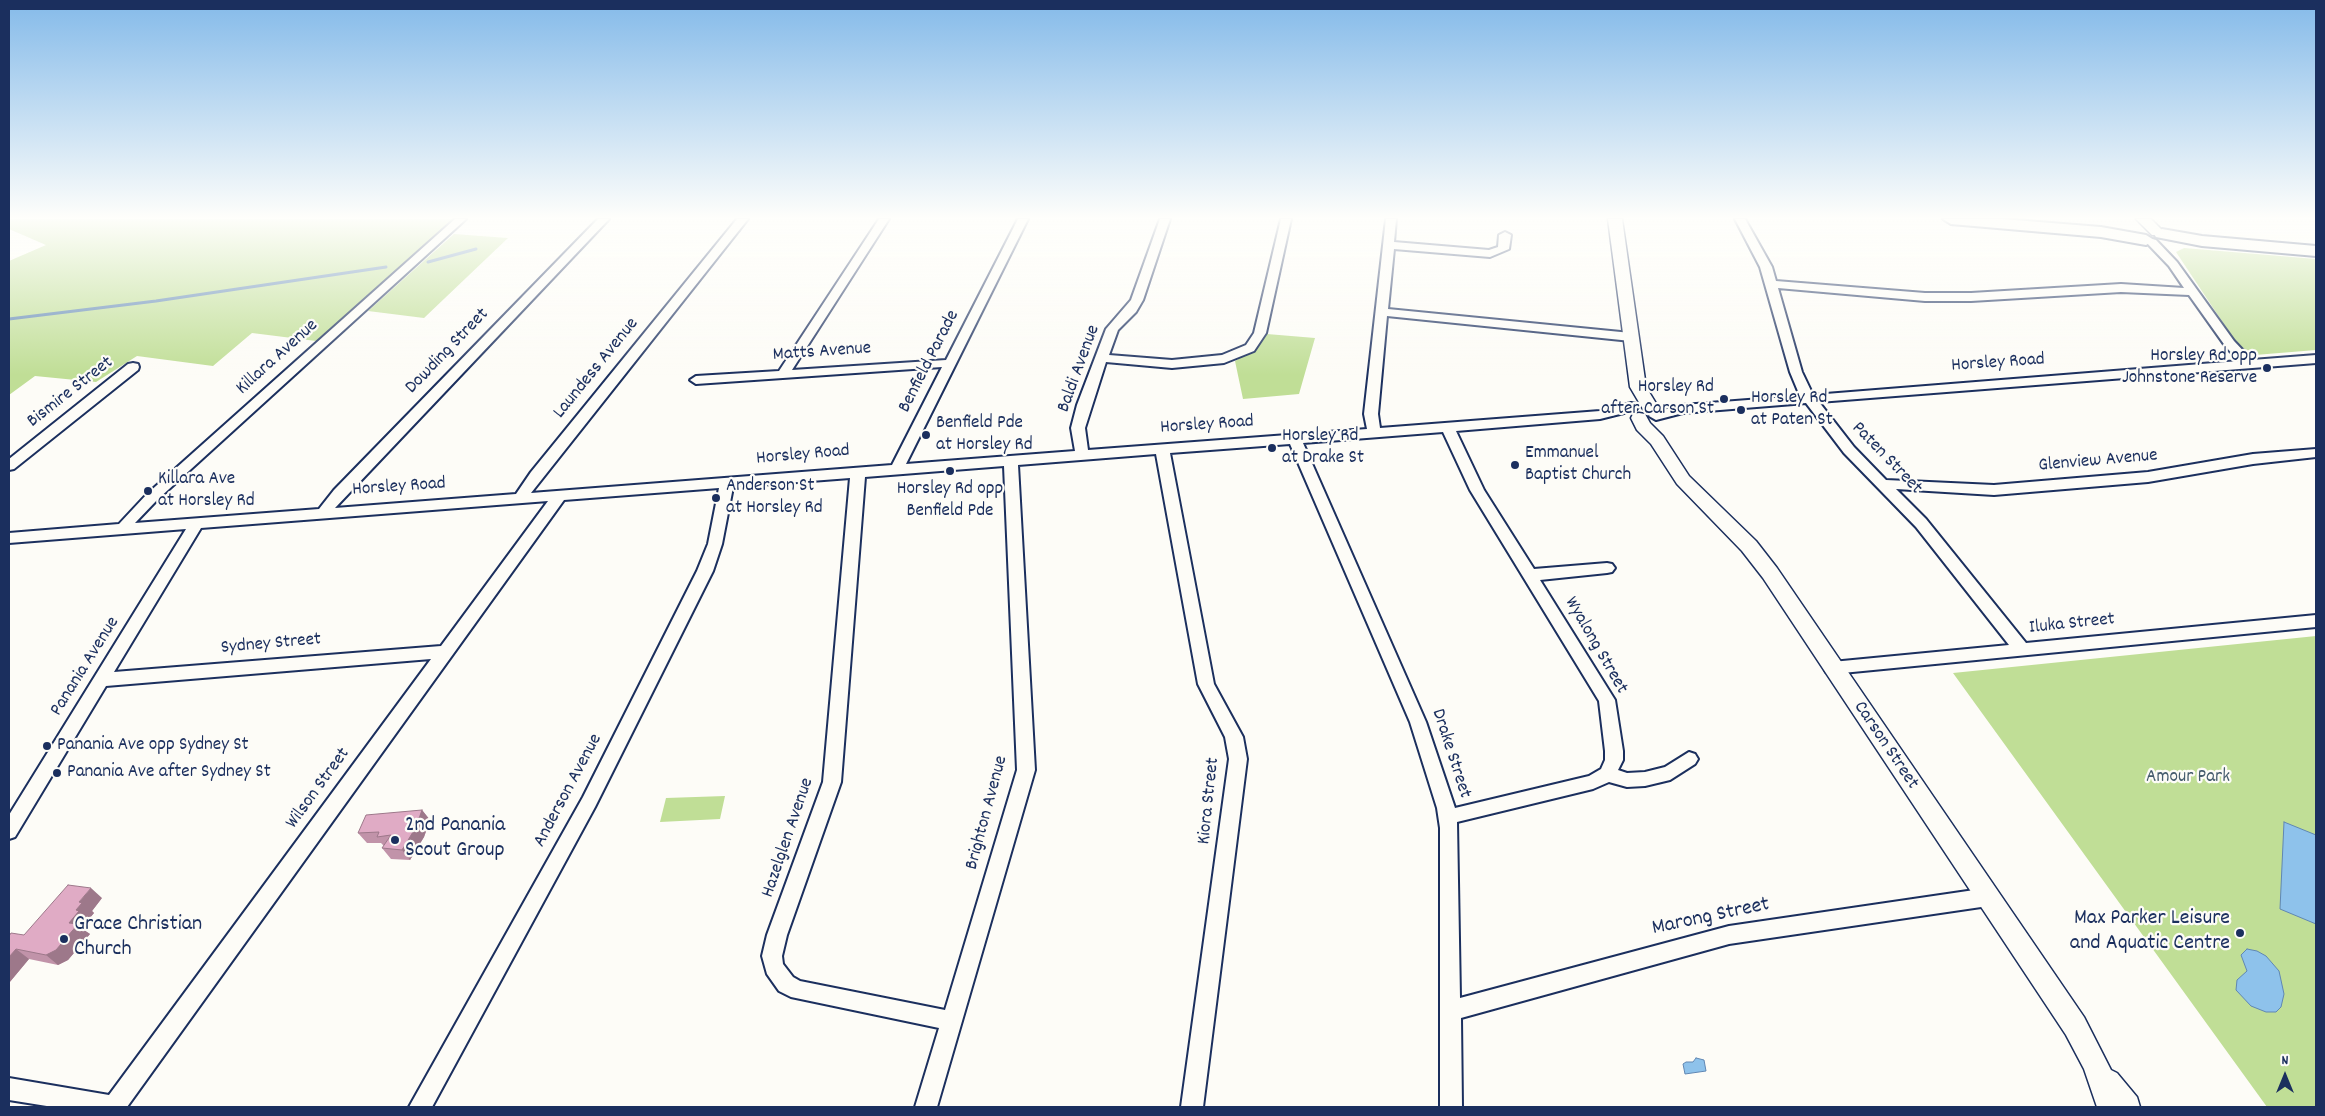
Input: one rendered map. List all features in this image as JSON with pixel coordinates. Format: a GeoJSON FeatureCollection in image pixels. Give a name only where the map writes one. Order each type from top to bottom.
{"type":"FeatureCollection","features":[{"type":"Feature","properties":{"kind":"street","name":"Killara Avenue"},"geometry":{"type":"LineString","coordinates":[[123,529],[146,503],[403,271]]}},
{"type":"Feature","properties":{"kind":"street","name":"Dowding Street"},"geometry":{"type":"LineString","coordinates":[[323,514],[339,493],[554,271]]}},
{"type":"Feature","properties":{"kind":"street","name":"Laundess Avenue"},"geometry":{"type":"LineString","coordinates":[[520,499],[536,475],[701,271]]}},
{"type":"Feature","properties":{"kind":"street"},"geometry":{"type":"LineString","coordinates":[[783,374],[850,271]]}},
{"type":"Feature","properties":{"kind":"street","name":"Benfield Parade"},"geometry":{"type":"LineString","coordinates":[[898,469],[997,271]]}},
{"type":"Feature","properties":{"kind":"street","name":"Baldi Avenue"},"geometry":{"type":"LineString","coordinates":[[1082,454],[1079,420],[1112,329],[1135,304],[1147,271]]}},
{"type":"Feature","properties":{"kind":"street"},"geometry":{"type":"LineString","coordinates":[[1101,358],[1153,364],[1182,364],[1224,360],[1250,348],[1260,333],[1274,271]]}},
{"type":"Feature","properties":{"kind":"street"},"geometry":{"type":"LineString","coordinates":[[1374,431],[1370,414],[1385,271]]}},
{"type":"Feature","properties":{"kind":"street","name":"Carson Street"},"geometry":{"type":"LineString","coordinates":[[1622,271],[1638,387],[1648,432],[1658,440],[1683,480],[1759,557],[1832,668],[2065,1009],[2096,1064],[2127,1107]]}},
{"type":"Feature","properties":{"kind":"street","name":"Paten Street"},"geometry":{"type":"LineString","coordinates":[[1767,271],[1796,372],[1808,398],[1849,450],[1921,523],[2022,650]]}},
{"type":"Feature","properties":{"kind":"street"},"geometry":{"type":"LineString","coordinates":[[2178,271],[2233,348],[2249,364]]}},
{"type":"Feature","properties":{"kind":"street"},"geometry":{"type":"LineString","coordinates":[[1771,284],[1925,297],[1979,297],[2121,288],[2193,292]]}},
{"type":"Feature","properties":{"kind":"street"},"geometry":{"type":"LineString","coordinates":[[1381,312],[1631,337]]}},
{"type":"Feature","properties":{"kind":"street","name":"Horsley Road"},"geometry":{"type":"LineString","coordinates":[[9,538],[2316,359]]}},
{"type":"Feature","properties":{"kind":"street","name":"Matts Avenue"},"geometry":{"type":"LineString","coordinates":[[696,380],[951,363]]}},
{"type":"Feature","properties":{"kind":"street","name":"Bismire Street"},"geometry":{"type":"LineString","coordinates":[[9,466],[133,367]]}},
{"type":"Feature","properties":{"kind":"street","name":"Wyalong Street"},"geometry":{"type":"LineString","coordinates":[[1448,427],[1477,490],[1607,700],[1614,751],[1614,760],[1608,774]]}},
{"type":"Feature","properties":{"kind":"street","name":"Drake Street"},"geometry":{"type":"LineString","coordinates":[[1295,439],[1418,722],[1448,817],[1451,1107]]}},
{"type":"Feature","properties":{"kind":"street","name":"Kiora Street"},"geometry":{"type":"LineString","coordinates":[[1162,449],[1204,678],[1209,693],[1234,737],[1238,759],[1192,1107]]}},
{"type":"Feature","properties":{"kind":"street","name":"Glenview Avenue"},"geometry":{"type":"LineString","coordinates":[[1882,484],[1994,490],[2148,477],[2253,459],[2316,453]]}},
{"type":"Feature","properties":{"kind":"street","name":"Brighton Avenue"},"geometry":{"type":"LineString","coordinates":[[926,1107],[1026,770],[1011,460]]}},
{"type":"Feature","properties":{"kind":"street","name":"Hazelglen Avenue"},"geometry":{"type":"LineString","coordinates":[[858,472],[832,782],[777,935],[772,956],[774,967],[786,984],[798,990],[951,1021]]}},
{"type":"Feature","properties":{"kind":"street","name":"Anderson Avenue"},"geometry":{"type":"LineString","coordinates":[[420,1107],[581,816],[705,572],[715,544],[727,483]]}},
{"type":"Feature","properties":{"kind":"street","name":"Wilson Street"},"geometry":{"type":"LineString","coordinates":[[115,1107],[559,496]]}},
{"type":"Feature","properties":{"kind":"street","name":"Panania Avenue"},"geometry":{"type":"LineString","coordinates":[[9,831],[197,523]]}},
{"type":"Feature","properties":{"kind":"street"},"geometry":{"type":"LineString","coordinates":[[1530,575],[1607,568]]}},
{"type":"Feature","properties":{"kind":"street","name":"Iluka Street"},"geometry":{"type":"LineString","coordinates":[[1832,668],[2316,622]]}},
{"type":"Feature","properties":{"kind":"street","name":"Sydney Street"},"geometry":{"type":"LineString","coordinates":[[101,680],[387,655],[446,652]]}},
{"type":"Feature","properties":{"kind":"street"},"geometry":{"type":"LineString","coordinates":[[1448,817],[1593,782],[1608,774],[1627,780],[1645,779],[1670,773],[1689,759]]}},
{"type":"Feature","properties":{"kind":"street","name":"Marong Street"},"geometry":{"type":"LineString","coordinates":[[1450,1011],[1729,935],[1988,897]]}},
{"type":"Feature","properties":{"kind":"street","name":"Carson Street"},"geometry":{"type":"LineString","coordinates":[[2096,1064],[2110,1107]]}},
{"type":"Feature","properties":{"kind":"street"},"geometry":{"type":"LineString","coordinates":[[9,1089],[115,1107]]}},
{"type":"Feature","properties":{"kind":"green space"},"geometry":{"type":"Polygon","coordinates":[[[9,271],[395,271],[316,341],[252,333],[213,366],[137,356],[96,382],[35,376],[9,395],[9,271]]]}},
{"type":"Feature","properties":{"kind":"green space"},"geometry":{"type":"Polygon","coordinates":[[[413,271],[473,271],[424,318],[368,311],[413,271]]]}},
{"type":"Feature","properties":{"kind":"green space"},"geometry":{"type":"Polygon","coordinates":[[[2189,271],[2316,271],[2316,350],[2255,355],[2245,351],[2237,344],[2189,271]]]}},
{"type":"Feature","properties":{"kind":"green space"},"geometry":{"type":"Polygon","coordinates":[[[1267,334],[1315,338],[1299,394],[1243,399],[1235,361],[1256,349],[1267,334]]]}},
{"type":"Feature","properties":{"kind":"green space","name":"Amour Park"},"geometry":{"type":"Polygon","coordinates":[[[2316,636],[2316,1107],[2267,1107],[1953,673],[2316,636]]]}},
{"type":"Feature","properties":{"kind":"green space"},"geometry":{"type":"Polygon","coordinates":[[[725,796],[720,819],[660,822],[666,798],[725,796]]]}},
{"type":"Feature","properties":{"kind":"water"},"geometry":{"type":"Polygon","coordinates":[[[2284,822],[2316,835],[2316,924],[2280,909],[2284,822]]]}},
{"type":"Feature","properties":{"kind":"water"},"geometry":{"type":"Polygon","coordinates":[[[2247,949],[2257,951],[2266,956],[2279,971],[2284,994],[2281,1007],[2276,1012],[2266,1012],[2251,1006],[2236,990],[2237,980],[2247,971],[2241,955],[2247,949]]]}},
{"type":"Feature","properties":{"kind":"water"},"geometry":{"type":"Polygon","coordinates":[[[1696,1058],[1704,1060],[1706,1071],[1685,1074],[1683,1064],[1693,1062],[1696,1058]]]}},
{"type":"Feature","properties":{"kind":"building"},"geometry":{"type":"Polygon","coordinates":[[[422,810],[416,827],[402,850],[382,848],[391,835],[377,837],[379,832],[358,833],[366,815],[422,810]]]}},
{"type":"Feature","properties":{"kind":"building"},"geometry":{"type":"Polygon","coordinates":[[[68,885],[91,888],[79,902],[82,903],[76,910],[79,911],[69,923],[78,924],[56,950],[46,955],[16,949],[9,957],[9,936],[11,933],[24,935],[68,885]]]}},
{"type":"Feature","properties":{"kind":"waterway"},"geometry":{"type":"LineString","coordinates":[[9,319],[156,301],[358,271]]}},
{"type":"Feature","properties":{"kind":"place","name":"Horsley Rd opp Johnstone Reserve"},"geometry":{"type":"Point","coordinates":[2267,368]}},
{"type":"Feature","properties":{"kind":"place","name":"Horsley Rd after Carson St"},"geometry":{"type":"Point","coordinates":[1724,399]}},
{"type":"Feature","properties":{"kind":"place","name":"Horsley Rd at Paten St"},"geometry":{"type":"Point","coordinates":[1741,410]}},
{"type":"Feature","properties":{"kind":"place","name":"Benfield Pde at Horsley Rd"},"geometry":{"type":"Point","coordinates":[926,435]}},
{"type":"Feature","properties":{"kind":"place","name":"Horsley Rd at Drake St"},"geometry":{"type":"Point","coordinates":[1272,448]}},
{"type":"Feature","properties":{"kind":"place","name":"Emmanuel Baptist Church"},"geometry":{"type":"Point","coordinates":[1515,465]}},
{"type":"Feature","properties":{"kind":"place","name":"Horsley Rd opp Benfield Pde"},"geometry":{"type":"Point","coordinates":[950,471]}},
{"type":"Feature","properties":{"kind":"place","name":"Killara Ave at Horsley Rd"},"geometry":{"type":"Point","coordinates":[148,491]}},
{"type":"Feature","properties":{"kind":"place","name":"Anderson St at Horsley Rd"},"geometry":{"type":"Point","coordinates":[716,498]}},
{"type":"Feature","properties":{"kind":"place","name":"Panania Ave opp Sydney St"},"geometry":{"type":"Point","coordinates":[47,746]}},
{"type":"Feature","properties":{"kind":"place","name":"Panania Ave after Sydney St"},"geometry":{"type":"Point","coordinates":[57,773]}},
{"type":"Feature","properties":{"kind":"place","name":"2nd Panania Scout Group"},"geometry":{"type":"Point","coordinates":[395,840]}},
{"type":"Feature","properties":{"kind":"place","name":"Max Parker Leisure and Aquatic Centre"},"geometry":{"type":"Point","coordinates":[2240,933]}},
{"type":"Feature","properties":{"kind":"place","name":"Grace Christian Church"},"geometry":{"type":"Point","coordinates":[64,939]}}]}
